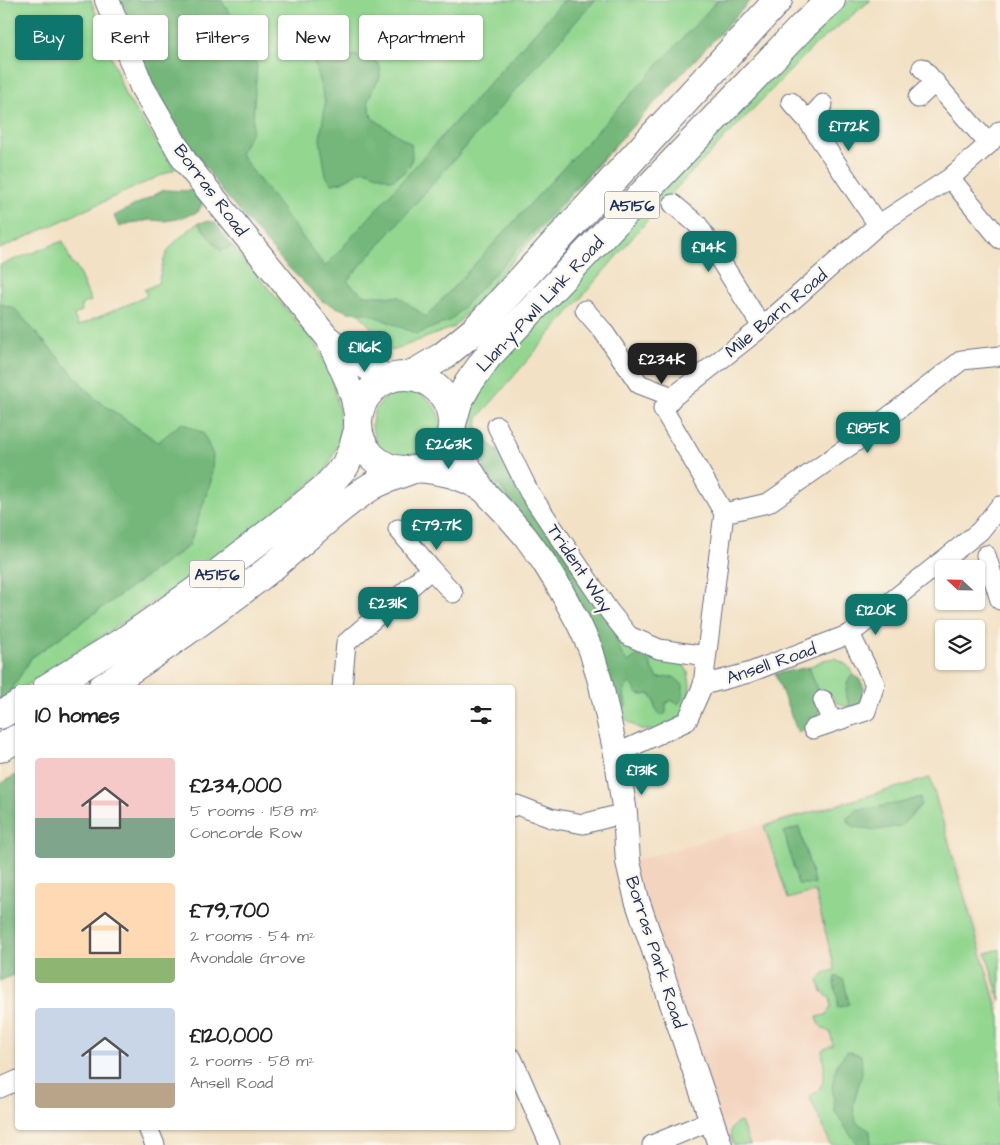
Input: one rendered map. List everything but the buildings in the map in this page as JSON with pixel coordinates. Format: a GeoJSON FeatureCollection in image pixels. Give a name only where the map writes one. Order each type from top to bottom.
{"type":"FeatureCollection","features":[{"type":"Feature","properties":{"kind":"highway","name":"Llan-y-Pwll Link Road"},"geometry":{"type":"LineString","coordinates":[[402,377],[442,356],[475,330],[778,0]]}},
{"type":"Feature","properties":{"kind":"highway","name":"Llan-y-Pwll Link Road"},"geometry":{"type":"LineString","coordinates":[[452,427],[458,402],[488,356],[802,27],[831,0]]}},
{"type":"Feature","properties":{"kind":"highway"},"geometry":{"type":"LineString","coordinates":[[402,377],[424,380],[436,387],[445,398],[451,410],[452,427],[448,443],[440,455],[429,464],[413,470],[396,470],[382,465],[371,456],[363,444],[358,427],[360,408],[368,395],[379,384],[402,377]]}},
{"type":"Feature","properties":{"kind":"highway","name":"A5156"},"geometry":{"type":"LineString","coordinates":[[52,685],[127,638],[187,597],[326,486],[345,466],[354,448],[358,427]]}},
{"type":"Feature","properties":{"kind":"highway","name":"A5156"},"geometry":{"type":"LineString","coordinates":[[107,685],[209,615],[266,572],[357,497],[383,480],[413,470]]}},
{"type":"Feature","properties":{"kind":"highway"},"geometry":{"type":"LineString","coordinates":[[0,715],[15,707]]}},
{"type":"Feature","properties":{"kind":"highway"},"geometry":{"type":"LineString","coordinates":[[0,748],[15,740]]}},
{"type":"Feature","properties":{"kind":"street","name":"Borras Road"},"geometry":{"type":"LineString","coordinates":[[107,0],[142,87],[186,164],[328,338],[367,368],[375,372],[402,377]]}},
{"type":"Feature","properties":{"kind":"street"},"geometry":{"type":"LineString","coordinates":[[922,68],[994,138]]}},
{"type":"Feature","properties":{"kind":"street"},"geometry":{"type":"LineString","coordinates":[[918,98],[935,82]]}},
{"type":"Feature","properties":{"kind":"street"},"geometry":{"type":"LineString","coordinates":[[791,102],[808,121],[878,225]]}},
{"type":"Feature","properties":{"kind":"street"},"geometry":{"type":"LineString","coordinates":[[808,121],[823,104]]}},
{"type":"Feature","properties":{"kind":"street","name":"Mile Barn Road"},"geometry":{"type":"LineString","coordinates":[[673,397],[762,327],[878,225],[950,178],[994,138]]}},
{"type":"Feature","properties":{"kind":"street"},"geometry":{"type":"LineString","coordinates":[[950,178],[1000,239]]}},
{"type":"Feature","properties":{"kind":"street"},"geometry":{"type":"LineString","coordinates":[[673,204],[698,225],[762,327]]}},
{"type":"Feature","properties":{"kind":"street"},"geometry":{"type":"LineString","coordinates":[[585,310],[603,331],[639,384],[673,397],[664,409],[724,513],[703,685],[687,721],[616,754]]}},
{"type":"Feature","properties":{"kind":"street","name":"Borras Road"},"geometry":{"type":"LineString","coordinates":[[328,338],[348,382],[358,427]]}},
{"type":"Feature","properties":{"kind":"street"},"geometry":{"type":"LineString","coordinates":[[724,513],[768,503],[861,438],[962,360],[1000,356]]}},
{"type":"Feature","properties":{"kind":"street","name":"Trident Way"},"geometry":{"type":"LineString","coordinates":[[497,426],[530,492],[609,611],[629,636],[659,649],[706,656]]}},
{"type":"Feature","properties":{"kind":"street","name":"Borras Park Road"},"geometry":{"type":"LineString","coordinates":[[452,427],[463,456],[472,472],[484,491],[525,536],[543,561],[558,585],[591,650],[601,685],[616,754],[626,814],[628,862],[636,900],[720,1145]]}},
{"type":"Feature","properties":{"kind":"street","name":"Borras Park Road"},"geometry":{"type":"LineString","coordinates":[[413,470],[454,476],[484,491]]}},
{"type":"Feature","properties":{"kind":"street","name":"Ansell Road"},"geometry":{"type":"LineString","coordinates":[[703,685],[748,673],[850,634],[980,531],[1000,506]]}},
{"type":"Feature","properties":{"kind":"street"},"geometry":{"type":"LineString","coordinates":[[398,529],[430,569],[453,593]]}},
{"type":"Feature","properties":{"kind":"street"},"geometry":{"type":"LineString","coordinates":[[980,531],[993,561],[1000,600]]}},
{"type":"Feature","properties":{"kind":"street"},"geometry":{"type":"LineString","coordinates":[[342,685],[346,643],[430,569]]}},
{"type":"Feature","properties":{"kind":"street"},"geometry":{"type":"LineString","coordinates":[[813,729],[866,711],[875,684],[850,634]]}},
{"type":"Feature","properties":{"kind":"street"},"geometry":{"type":"LineString","coordinates":[[823,700],[832,722]]}},
{"type":"Feature","properties":{"kind":"street"},"geometry":{"type":"LineString","coordinates":[[515,806],[551,818],[582,824],[626,814]]}},
{"type":"Feature","properties":{"kind":"street"},"geometry":{"type":"LineString","coordinates":[[515,1065],[550,1145]]}},
{"type":"Feature","properties":{"kind":"street"},"geometry":{"type":"LineString","coordinates":[[0,1088],[15,1081]]}},
{"type":"Feature","properties":{"kind":"street"},"geometry":{"type":"LineString","coordinates":[[652,1145],[712,1120]]}},
{"type":"Feature","properties":{"kind":"street"},"geometry":{"type":"LineString","coordinates":[[149,1130],[155,1145]]}},
{"type":"Feature","properties":{"kind":"shaded area"},"geometry":{"type":"Polygon","coordinates":[[[932,775],[1000,1001],[1000,1145],[727,1145],[631,862],[932,775]]]}},
{"type":"Feature","properties":{"kind":"green space"},"geometry":{"type":"Polygon","coordinates":[[[0,0],[91,0],[96,15],[93,15],[93,60],[112,60],[125,95],[175,169],[0,249],[0,0]]]}},
{"type":"Feature","properties":{"kind":"green space"},"geometry":{"type":"Polygon","coordinates":[[[117,0],[221,0],[231,15],[178,15],[178,60],[254,60],[257,66],[252,131],[240,154],[325,267],[564,0],[595,0],[347,281],[363,295],[399,297],[426,317],[718,0],[751,0],[451,320],[417,334],[367,313],[348,312],[322,301],[286,265],[222,191],[178,128],[140,60],[168,60],[168,15],[123,15],[117,0]]]}},
{"type":"Feature","properties":{"kind":"green space"},"geometry":{"type":"Polygon","coordinates":[[[127,0],[742,0],[454,327],[391,351],[154,74],[149,60],[168,60],[168,15],[132,15],[127,0]]]}},
{"type":"Feature","properties":{"kind":"green space"},"geometry":{"type":"Polygon","coordinates":[[[850,0],[871,0],[814,46],[664,201],[478,418],[477,426],[481,442],[478,446],[486,466],[487,477],[500,485],[525,521],[488,486],[464,431],[471,400],[490,370],[820,26],[850,0]]]}},
{"type":"Feature","properties":{"kind":"green space"},"geometry":{"type":"Polygon","coordinates":[[[349,56],[359,56],[359,60],[373,60],[380,66],[380,78],[368,101],[372,118],[411,144],[412,157],[406,170],[391,180],[365,170],[342,182],[332,184],[326,176],[320,139],[325,102],[314,60],[349,60],[349,56]]]}},
{"type":"Feature","properties":{"kind":"green space"},"geometry":{"type":"Polygon","coordinates":[[[164,190],[193,191],[203,202],[198,212],[177,219],[151,220],[130,223],[119,227],[114,216],[164,190]]]}},
{"type":"Feature","properties":{"kind":"green space"},"geometry":{"type":"Polygon","coordinates":[[[210,221],[215,223],[232,246],[221,251],[198,223],[210,221]]]}},
{"type":"Feature","properties":{"kind":"green space"},"geometry":{"type":"Polygon","coordinates":[[[198,223],[221,251],[232,246],[317,345],[332,377],[340,416],[339,443],[326,470],[218,560],[27,685],[15,685],[15,693],[5,700],[31,658],[189,546],[158,442],[95,399],[14,308],[0,304],[0,265],[63,241],[72,264],[76,266],[91,301],[81,305],[82,311],[74,315],[78,326],[147,296],[144,290],[158,283],[164,260],[170,248],[198,223]]]}},
{"type":"Feature","properties":{"kind":"green space"},"geometry":{"type":"Polygon","coordinates":[[[0,304],[14,308],[95,399],[158,442],[182,423],[203,433],[213,455],[211,481],[189,546],[31,658],[5,700],[0,703],[0,304]]]}},
{"type":"Feature","properties":{"kind":"green space"},"geometry":{"type":"Polygon","coordinates":[[[406,391],[419,393],[430,401],[438,412],[440,425],[438,438],[430,449],[419,457],[406,459],[393,457],[382,449],[374,438],[372,425],[374,412],[382,401],[393,393],[406,391]]]}},
{"type":"Feature","properties":{"kind":"green space"},"geometry":{"type":"Polygon","coordinates":[[[481,442],[488,442],[501,454],[612,626],[622,655],[628,662],[637,656],[650,662],[658,678],[674,677],[683,685],[683,698],[678,704],[671,700],[666,703],[666,713],[661,716],[650,694],[642,695],[636,693],[630,683],[625,688],[626,706],[623,709],[618,706],[525,521],[500,486],[479,473],[486,466],[483,464],[478,446],[481,442]]]}},
{"type":"Feature","properties":{"kind":"green space"},"geometry":{"type":"Polygon","coordinates":[[[612,626],[674,656],[682,662],[688,672],[690,685],[688,702],[682,716],[658,731],[642,730],[628,722],[618,710],[613,697],[626,706],[625,687],[630,683],[642,695],[649,694],[654,700],[655,707],[666,704],[671,700],[678,704],[674,677],[658,678],[650,662],[637,656],[628,662],[622,655],[612,626]]]}},
{"type":"Feature","properties":{"kind":"green space"},"geometry":{"type":"Polygon","coordinates":[[[835,658],[847,665],[854,675],[850,677],[851,708],[838,703],[829,692],[819,696],[809,667],[823,660],[835,658]]]}},
{"type":"Feature","properties":{"kind":"green space"},"geometry":{"type":"Polygon","coordinates":[[[809,667],[819,697],[819,712],[812,726],[798,733],[775,674],[809,667]]]}},
{"type":"Feature","properties":{"kind":"green space"},"geometry":{"type":"Polygon","coordinates":[[[854,675],[860,680],[864,688],[860,706],[851,708],[847,700],[846,690],[848,681],[854,675]]]}},
{"type":"Feature","properties":{"kind":"green space"},"geometry":{"type":"Polygon","coordinates":[[[15,775],[15,974],[0,981],[0,784],[15,775]]]}},
{"type":"Feature","properties":{"kind":"green space"},"geometry":{"type":"Polygon","coordinates":[[[930,778],[1000,1018],[1000,1145],[831,1145],[809,1096],[820,1088],[824,1077],[822,1050],[833,1045],[830,1032],[818,1023],[817,1017],[826,1015],[831,1007],[830,996],[826,996],[825,992],[822,992],[818,980],[824,973],[835,970],[815,891],[788,899],[764,826],[930,778]]]}},
{"type":"Feature","properties":{"kind":"green space"},"geometry":{"type":"Polygon","coordinates":[[[920,797],[921,805],[901,826],[877,830],[854,827],[846,819],[857,810],[901,803],[920,797]]]}},
{"type":"Feature","properties":{"kind":"green space"},"geometry":{"type":"Polygon","coordinates":[[[799,827],[815,884],[798,884],[784,832],[799,827]]]}},
{"type":"Feature","properties":{"kind":"green space"},"geometry":{"type":"Polygon","coordinates":[[[1000,949],[1000,1001],[986,953],[1000,949]]]}},
{"type":"Feature","properties":{"kind":"green space"},"geometry":{"type":"Polygon","coordinates":[[[835,976],[844,980],[849,1004],[837,1008],[838,1000],[834,984],[835,976]]]}},
{"type":"Feature","properties":{"kind":"green space"},"geometry":{"type":"Polygon","coordinates":[[[847,1051],[861,1055],[862,1073],[853,1106],[856,1122],[870,1131],[871,1144],[859,1145],[835,1112],[832,1086],[837,1064],[847,1051]]]}},
{"type":"Feature","properties":{"kind":"green space"},"geometry":{"type":"Polygon","coordinates":[[[741,1122],[750,1145],[733,1145],[732,1128],[741,1122]]]}}]}
